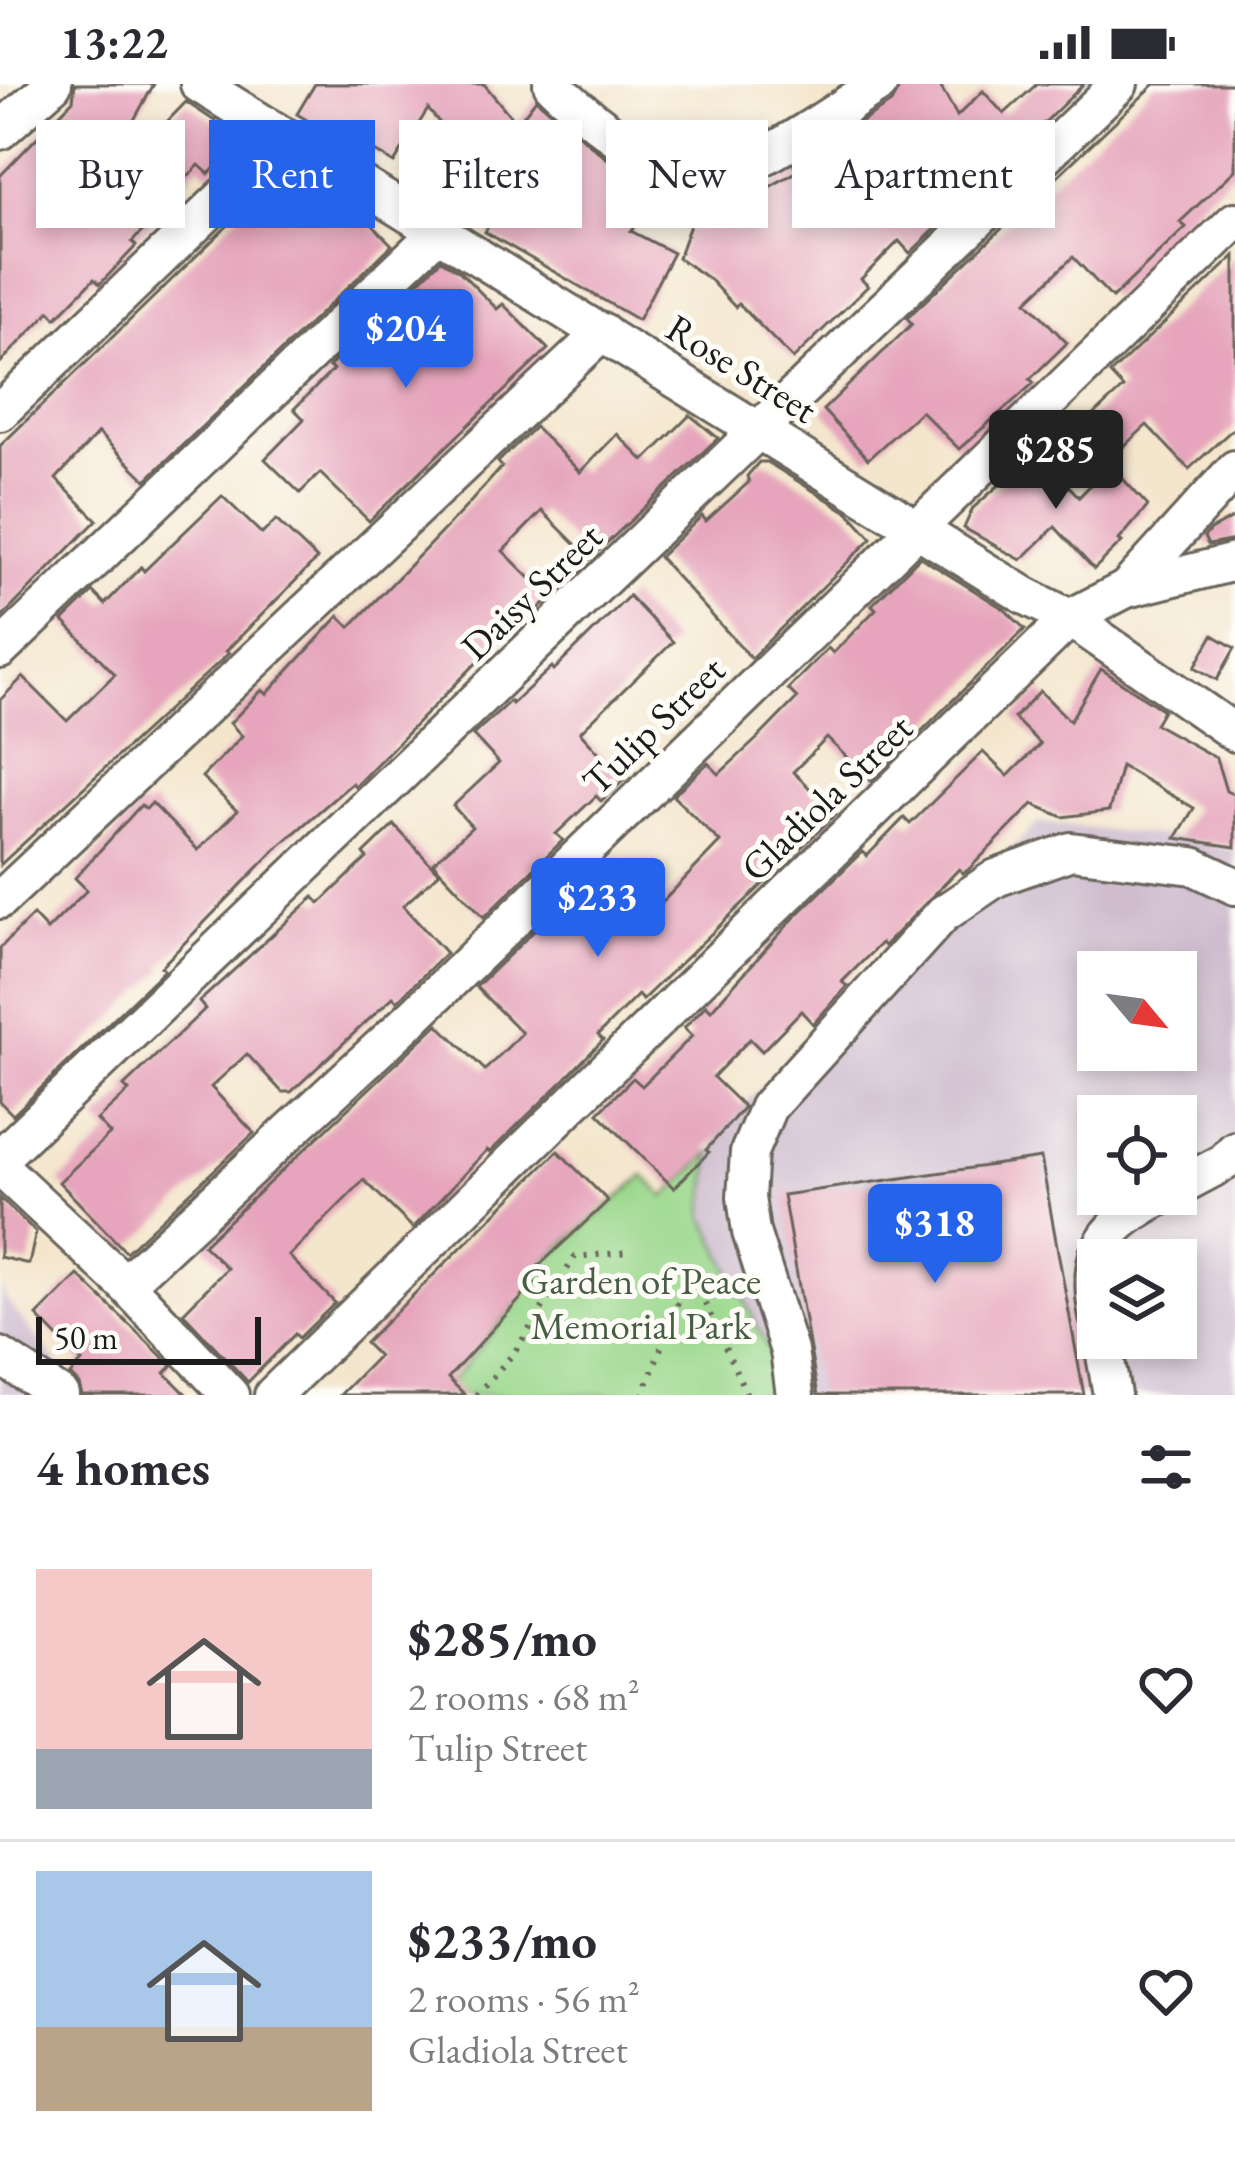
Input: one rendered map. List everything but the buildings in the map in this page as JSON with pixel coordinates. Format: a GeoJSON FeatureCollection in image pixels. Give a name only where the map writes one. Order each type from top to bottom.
{"type":"FeatureCollection","features":[{"type":"Feature","properties":{"kind":"street"},"geometry":{"type":"LineString","coordinates":[[0,131],[52,84]]}},
{"type":"Feature","properties":{"kind":"street","name":"Rose Street"},"geometry":{"type":"LineString","coordinates":[[199,84],[258,120]]}},
{"type":"Feature","properties":{"kind":"street"},"geometry":{"type":"LineString","coordinates":[[567,88],[665,171],[691,182],[739,170],[879,84]]}},
{"type":"Feature","properties":{"kind":"street","name":"Daisy Street"},"geometry":{"type":"LineString","coordinates":[[0,1162],[1119,84]]}},
{"type":"Feature","properties":{"kind":"street","name":"Rose Street"},"geometry":{"type":"LineString","coordinates":[[375,192],[1024,595],[1070,618],[1235,733]]}},
{"type":"Feature","properties":{"kind":"street"},"geometry":{"type":"LineString","coordinates":[[0,412],[209,211]]}},
{"type":"Feature","properties":{"kind":"street","name":"Tulip Street"},"geometry":{"type":"LineString","coordinates":[[125,1284],[415,1016],[1235,221]]}},
{"type":"Feature","properties":{"kind":"street"},"geometry":{"type":"LineString","coordinates":[[0,650],[440,232]]}},
{"type":"Feature","properties":{"kind":"street"},"geometry":{"type":"LineString","coordinates":[[0,901],[603,332]]}},
{"type":"Feature","properties":{"kind":"street","name":"Gladiola Street"},"geometry":{"type":"LineString","coordinates":[[273,1395],[1070,618],[1126,589],[1235,469]]}},
{"type":"Feature","properties":{"kind":"street"},"geometry":{"type":"LineString","coordinates":[[1126,589],[1235,562]]}},
{"type":"Feature","properties":{"kind":"street"},"geometry":{"type":"LineString","coordinates":[[795,1395],[789,1351],[751,1232],[746,1198],[749,1152],[768,1107],[943,914],[996,878],[1071,851],[1193,866],[1235,886]]}},
{"type":"Feature","properties":{"kind":"street"},"geometry":{"type":"LineString","coordinates":[[1197,1176],[1235,1150]]}},
{"type":"Feature","properties":{"kind":"street"},"geometry":{"type":"LineString","coordinates":[[0,1162],[125,1284],[229,1395]]}},
{"type":"Feature","properties":{"kind":"street"},"geometry":{"type":"LineString","coordinates":[[1104,1239],[1127,1215]]}},
{"type":"Feature","properties":{"kind":"street"},"geometry":{"type":"LineString","coordinates":[[0,1356],[60,1395]]}},
{"type":"Feature","properties":{"kind":"street"},"geometry":{"type":"LineString","coordinates":[[1106,1359],[1112,1395]]}},
{"type":"Feature","properties":{"kind":"path"},"geometry":{"type":"LineString","coordinates":[[476,1395],[514,1353],[575,1257],[630,1252]]}},
{"type":"Feature","properties":{"kind":"path"},"geometry":{"type":"LineString","coordinates":[[643,1395],[690,1271],[747,1395]]}},
{"type":"Feature","properties":{"kind":"shaded area"},"geometry":{"type":"Polygon","coordinates":[[[1039,822],[1176,838],[1235,851],[1235,1395],[781,1395],[777,1369],[704,1215],[711,1153],[724,1123],[1039,822]]]}},
{"type":"Feature","properties":{"kind":"shaded area"},"geometry":{"type":"Polygon","coordinates":[[[0,1285],[7,1301],[83,1395],[0,1395],[0,1285]]]}},
{"type":"Feature","properties":{"kind":"green space","name":"Garden of Peace Memorial Park"},"geometry":{"type":"Polygon","coordinates":[[[711,1153],[704,1216],[778,1369],[781,1395],[439,1395],[516,1305],[507,1293],[644,1176],[665,1197],[711,1153]]]}}]}
